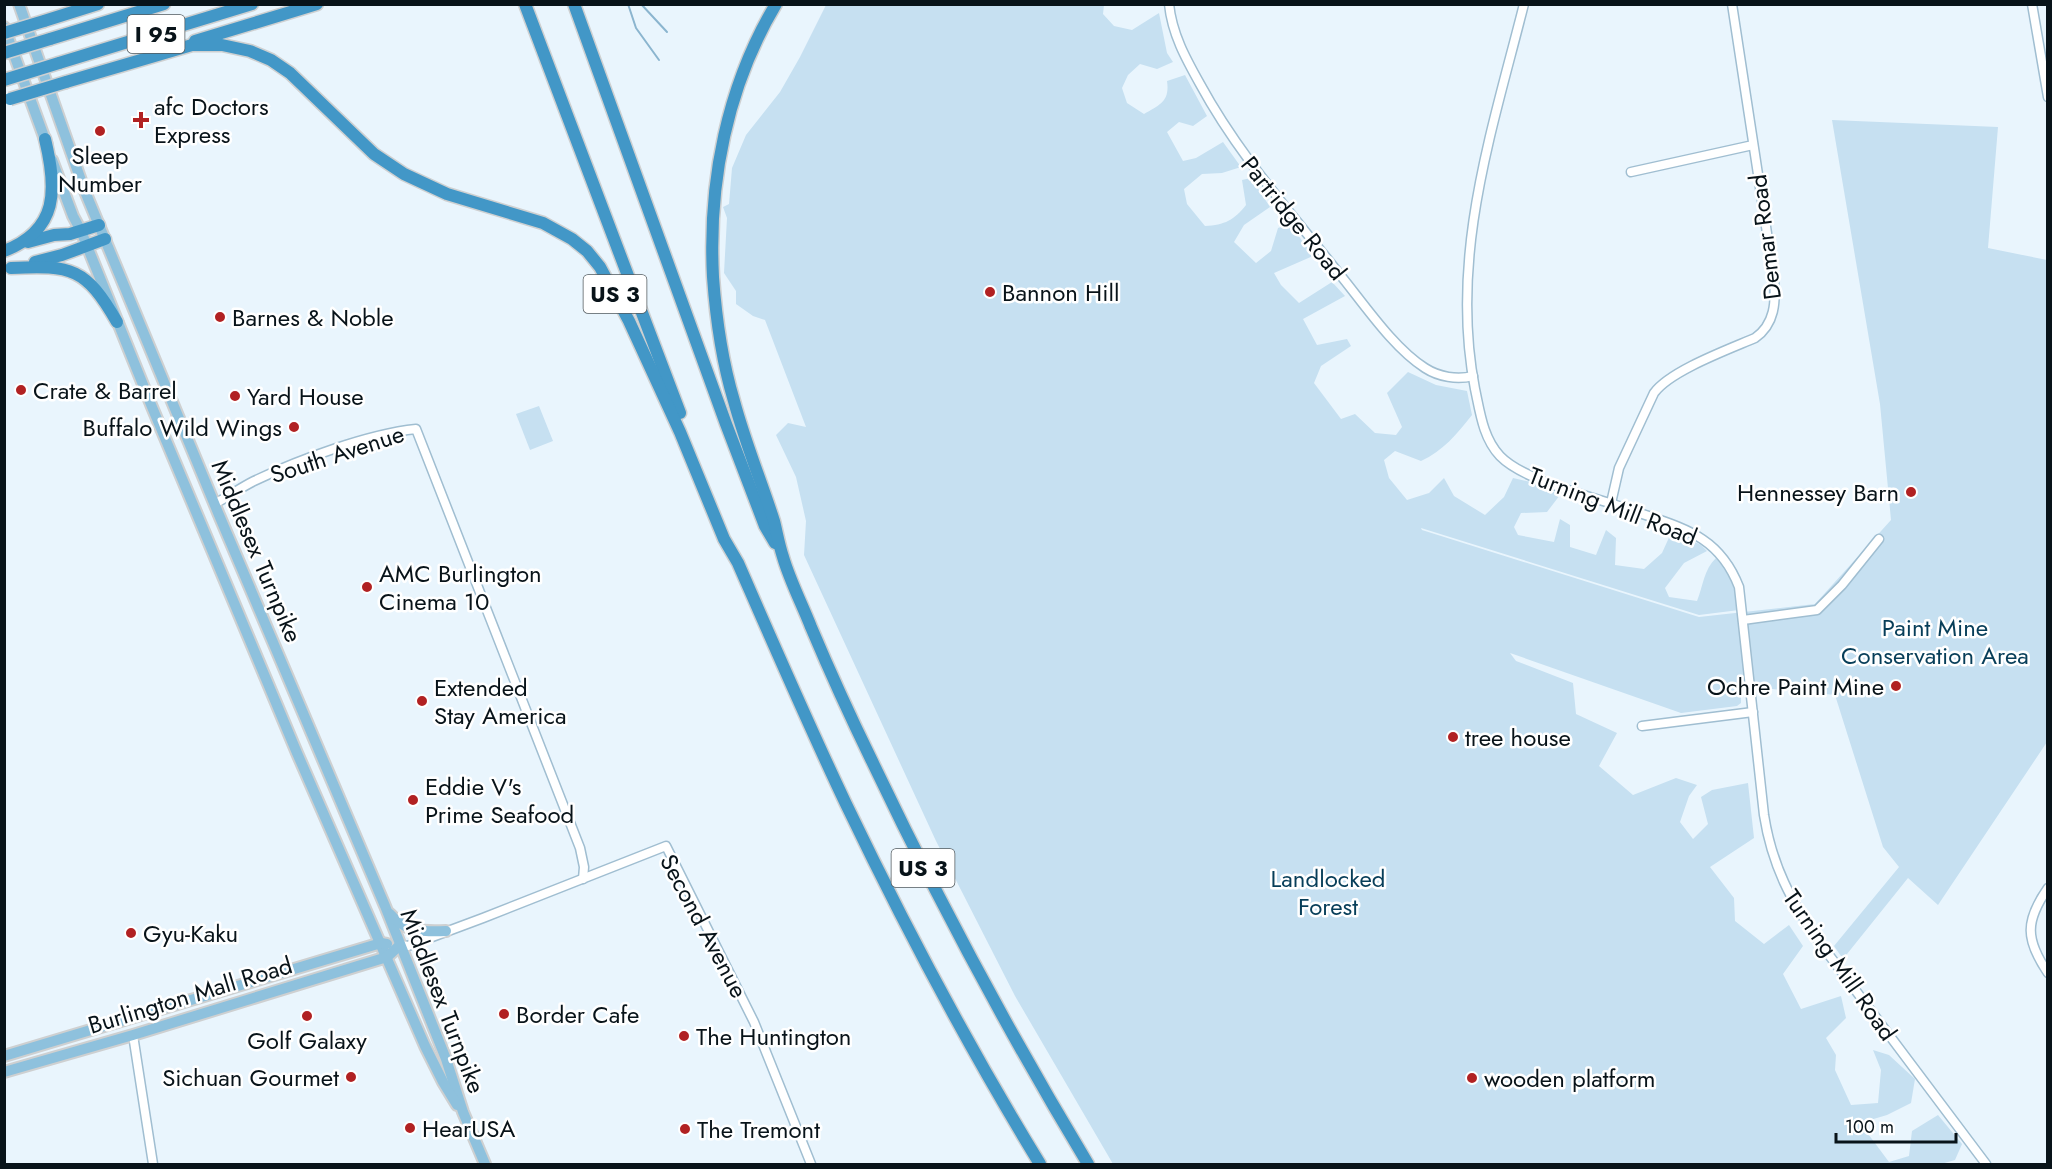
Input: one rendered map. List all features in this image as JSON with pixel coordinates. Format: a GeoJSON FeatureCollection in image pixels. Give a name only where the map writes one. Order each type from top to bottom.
{"type":"FeatureCollection","features":[{"type":"Feature","properties":{"kind":"highway"},"geometry":{"type":"LineString","coordinates":[[4,33],[98,4]]}},
{"type":"Feature","properties":{"kind":"highway","name":"I 95"},"geometry":{"type":"LineString","coordinates":[[4,53],[164,4]]}},
{"type":"Feature","properties":{"kind":"highway","name":"I 95"},"geometry":{"type":"LineString","coordinates":[[4,80],[252,4]]}},
{"type":"Feature","properties":{"kind":"highway"},"geometry":{"type":"LineString","coordinates":[[169,51],[208,36],[317,4]]}},
{"type":"Feature","properties":{"kind":"highway"},"geometry":{"type":"LineString","coordinates":[[525,4],[738,563]]}},
{"type":"Feature","properties":{"kind":"highway","name":"US 3"},"geometry":{"type":"LineString","coordinates":[[574,4],[728,431],[765,526],[784,559],[833,677],[916,854],[1003,1019],[1088,1164]]}},
{"type":"Feature","properties":{"kind":"highway"},"geometry":{"type":"LineString","coordinates":[[776,4],[748,59],[731,109],[718,173],[713,247],[717,313],[728,380],[784,559]]}},
{"type":"Feature","properties":{"kind":"highway","name":"US 3"},"geometry":{"type":"LineString","coordinates":[[7,100],[192,45],[215,44],[236,47],[263,56],[290,73],[374,154],[404,174],[447,194],[543,223],[582,247],[604,273],[634,331],[724,539],[738,563],[821,751],[890,893],[969,1041],[1040,1164]]}},
{"type":"Feature","properties":{"kind":"highway"},"geometry":{"type":"LineString","coordinates":[[9,250],[39,229],[52,201],[52,173],[45,140]]}},
{"type":"Feature","properties":{"kind":"highway"},"geometry":{"type":"LineString","coordinates":[[9,250],[42,237],[81,231],[99,225]]}},
{"type":"Feature","properties":{"kind":"highway"},"geometry":{"type":"LineString","coordinates":[[8,269],[55,257],[105,239]]}},
{"type":"Feature","properties":{"kind":"highway"},"geometry":{"type":"LineString","coordinates":[[8,269],[51,267],[78,274],[95,288],[117,322]]}},
{"type":"Feature","properties":{"kind":"main road","name":"Middlesex Turnpike"},"geometry":{"type":"LineString","coordinates":[[19,4],[80,179],[214,504],[385,906],[485,1164]]}},
{"type":"Feature","properties":{"kind":"main road","name":"Middlesex Turnpike"},"geometry":{"type":"LineString","coordinates":[[4,27],[73,216],[297,753],[435,1067],[463,1112]]}},
{"type":"Feature","properties":{"kind":"main road"},"geometry":{"type":"LineString","coordinates":[[190,497],[214,504]]}},
{"type":"Feature","properties":{"kind":"main road"},"geometry":{"type":"LineString","coordinates":[[385,906],[392,916],[406,928],[416,931],[446,931]]}},
{"type":"Feature","properties":{"kind":"main road"},"geometry":{"type":"LineString","coordinates":[[381,943],[400,945]]}},
{"type":"Feature","properties":{"kind":"main road","name":"Burlington Mall Road"},"geometry":{"type":"LineString","coordinates":[[4,1056],[381,943]]}},
{"type":"Feature","properties":{"kind":"main road"},"geometry":{"type":"LineString","coordinates":[[387,957],[400,945]]}},
{"type":"Feature","properties":{"kind":"main road","name":"Burlington Mall Road"},"geometry":{"type":"LineString","coordinates":[[4,1072],[387,957]]}},
{"type":"Feature","properties":{"kind":"main road"},"geometry":{"type":"LineString","coordinates":[[130,1019],[133,1035]]}},
{"type":"Feature","properties":{"kind":"street","name":"Partridge Road"},"geometry":{"type":"LineString","coordinates":[[1169,4],[1181,50],[1218,116],[1256,172],[1297,223],[1409,356],[1435,374],[1456,378],[1473,376]]}},
{"type":"Feature","properties":{"kind":"street","name":"Turning Mill Road"},"geometry":{"type":"LineString","coordinates":[[1524,4],[1473,212],[1470,241],[1467,312],[1473,376],[1485,431],[1501,457],[1536,479],[1695,533],[1723,556],[1734,573],[1739,587],[1766,831],[1776,867],[1790,897],[1824,948],[1986,1164]]}},
{"type":"Feature","properties":{"kind":"street","name":"Demar Road"},"geometry":{"type":"LineString","coordinates":[[1611,503],[1619,468],[1659,386],[1672,376],[1755,338],[1764,330],[1772,316],[1775,300],[1774,279],[1731,4]]}},
{"type":"Feature","properties":{"kind":"street"},"geometry":{"type":"LineString","coordinates":[[2032,4],[2048,97]]}},
{"type":"Feature","properties":{"kind":"street"},"geometry":{"type":"LineString","coordinates":[[1630,172],[1754,145]]}},
{"type":"Feature","properties":{"kind":"street","name":"South Avenue"},"geometry":{"type":"LineString","coordinates":[[214,504],[256,480],[285,468],[340,448],[401,430],[416,429],[580,849],[584,867],[583,879]]}},
{"type":"Feature","properties":{"kind":"street"},"geometry":{"type":"LineString","coordinates":[[1743,620],[1817,610],[1842,585],[1880,539]]}},
{"type":"Feature","properties":{"kind":"street"},"geometry":{"type":"LineString","coordinates":[[1642,726],[1753,712]]}},
{"type":"Feature","properties":{"kind":"street","name":"Second Avenue"},"geometry":{"type":"LineString","coordinates":[[400,945],[408,946],[666,846],[754,1022],[811,1164]]}},
{"type":"Feature","properties":{"kind":"street"},"geometry":{"type":"LineString","coordinates":[[2048,888],[2038,901],[2029,930],[2033,948],[2048,973]]}},
{"type":"Feature","properties":{"kind":"street"},"geometry":{"type":"LineString","coordinates":[[133,1035],[153,1164]]}},
{"type":"Feature","properties":{"kind":"green space","name":"Landlocked Forest"},"geometry":{"type":"Polygon","coordinates":[[[826,5],[1104,5],[1103,14],[1114,26],[1132,30],[1159,13],[1167,53],[1173,62],[1157,69],[1140,64],[1128,75],[1122,88],[1127,103],[1144,114],[1163,102],[1168,88],[1167,81],[1185,75],[1207,116],[1193,126],[1179,122],[1167,132],[1183,161],[1196,158],[1223,142],[1241,167],[1222,173],[1202,174],[1184,189],[1187,204],[1205,226],[1224,223],[1233,218],[1246,205],[1242,180],[1251,178],[1270,207],[1244,225],[1234,242],[1256,263],[1271,251],[1278,228],[1290,224],[1313,256],[1274,273],[1281,285],[1299,303],[1332,282],[1345,296],[1303,319],[1317,345],[1347,339],[1351,346],[1321,366],[1314,383],[1341,419],[1355,414],[1375,433],[1396,435],[1402,427],[1387,393],[1408,372],[1436,385],[1467,391],[1472,415],[1443,447],[1421,461],[1395,451],[1384,460],[1389,478],[1407,500],[1429,493],[1444,478],[1454,496],[1485,515],[1504,497],[1513,478],[1535,483],[1560,495],[1547,512],[1521,513],[1514,527],[1518,535],[1554,542],[1560,519],[1570,525],[1570,547],[1596,555],[1606,530],[1616,538],[1615,565],[1644,569],[1662,553],[1672,531],[1701,545],[1707,551],[1684,563],[1665,588],[1669,597],[1697,601],[1706,572],[1716,558],[1732,582],[1739,610],[1699,615],[1421,528],[1422,530],[1699,617],[1815,604],[1891,520],[1880,404],[1832,120],[1998,127],[1988,248],[2047,260],[2047,742],[1938,905],[1908,878],[1843,959],[1834,946],[1899,867],[1883,847],[1835,695],[1741,686],[1741,703],[1737,706],[1681,713],[1510,653],[1516,661],[1573,683],[1576,714],[1617,733],[1599,766],[1633,795],[1676,778],[1697,785],[1689,796],[1680,822],[1693,839],[1708,824],[1701,797],[1712,790],[1748,783],[1754,838],[1710,867],[1734,898],[1735,921],[1764,944],[1789,925],[1803,946],[1783,974],[1801,1009],[1841,996],[1846,1018],[1826,1038],[1836,1055],[1835,1070],[1851,1105],[1878,1103],[1881,1070],[1873,1050],[1889,1055],[1915,1079],[1911,1103],[1887,1115],[1860,1123],[1889,1162],[1909,1156],[1912,1131],[1938,1115],[1962,1144],[1955,1160],[1941,1164],[1113,1164],[1015,996],[936,841],[804,555],[806,521],[796,477],[776,435],[788,423],[806,427],[765,320],[753,316],[736,304],[736,291],[724,273],[727,218],[723,207],[729,204],[732,168],[746,135],[780,92],[826,5]]]}},
{"type":"Feature","properties":{"kind":"green space"},"geometry":{"type":"Polygon","coordinates":[[[539,406],[553,441],[530,450],[516,414],[539,406]]]}},
{"type":"Feature","properties":{"kind":"waterway"},"geometry":{"type":"LineString","coordinates":[[628,4],[636,28],[659,60]]}},
{"type":"Feature","properties":{"kind":"waterway"},"geometry":{"type":"LineString","coordinates":[[641,4],[667,32]]}},
{"type":"Feature","properties":{"kind":"place","name":"afc Doctors Express"},"geometry":{"type":"Point","coordinates":[141,120]}},
{"type":"Feature","properties":{"kind":"place","name":"Sleep Number"},"geometry":{"type":"Point","coordinates":[100,131]}},
{"type":"Feature","properties":{"kind":"place","name":"Bannon Hill"},"geometry":{"type":"Point","coordinates":[990,292]}},
{"type":"Feature","properties":{"kind":"place","name":"Barnes & Noble"},"geometry":{"type":"Point","coordinates":[220,317]}},
{"type":"Feature","properties":{"kind":"place","name":"Crate & Barrel"},"geometry":{"type":"Point","coordinates":[21,390]}},
{"type":"Feature","properties":{"kind":"place","name":"Yard House"},"geometry":{"type":"Point","coordinates":[235,396]}},
{"type":"Feature","properties":{"kind":"place","name":"Buffalo Wild Wings"},"geometry":{"type":"Point","coordinates":[294,427]}},
{"type":"Feature","properties":{"kind":"place","name":"Hennessey Barn"},"geometry":{"type":"Point","coordinates":[1911,492]}},
{"type":"Feature","properties":{"kind":"place","name":"AMC Burlington Cinema 10"},"geometry":{"type":"Point","coordinates":[367,587]}},
{"type":"Feature","properties":{"kind":"place","name":"Ochre Paint Mine"},"geometry":{"type":"Point","coordinates":[1896,686]}},
{"type":"Feature","properties":{"kind":"place","name":"Extended Stay America"},"geometry":{"type":"Point","coordinates":[422,701]}},
{"type":"Feature","properties":{"kind":"place","name":"tree house"},"geometry":{"type":"Point","coordinates":[1453,737]}},
{"type":"Feature","properties":{"kind":"place","name":"Eddie V's Prime Seafood"},"geometry":{"type":"Point","coordinates":[413,800]}},
{"type":"Feature","properties":{"kind":"place","name":"Gyu-Kaku"},"geometry":{"type":"Point","coordinates":[131,933]}},
{"type":"Feature","properties":{"kind":"place","name":"Border Cafe"},"geometry":{"type":"Point","coordinates":[504,1014]}},
{"type":"Feature","properties":{"kind":"place","name":"Golf Galaxy"},"geometry":{"type":"Point","coordinates":[307,1016]}},
{"type":"Feature","properties":{"kind":"place","name":"The Huntington"},"geometry":{"type":"Point","coordinates":[684,1036]}},
{"type":"Feature","properties":{"kind":"place","name":"Sichuan Gourmet"},"geometry":{"type":"Point","coordinates":[351,1077]}},
{"type":"Feature","properties":{"kind":"place","name":"wooden platform"},"geometry":{"type":"Point","coordinates":[1472,1078]}},
{"type":"Feature","properties":{"kind":"place","name":"HearUSA"},"geometry":{"type":"Point","coordinates":[410,1128]}},
{"type":"Feature","properties":{"kind":"place","name":"The Tremont"},"geometry":{"type":"Point","coordinates":[685,1129]}},
{"type":"Feature","properties":{"kind":"park label","name":"Paint Mine Conservation Area"},"geometry":{"type":"Point","coordinates":[1935,641]}}]}
